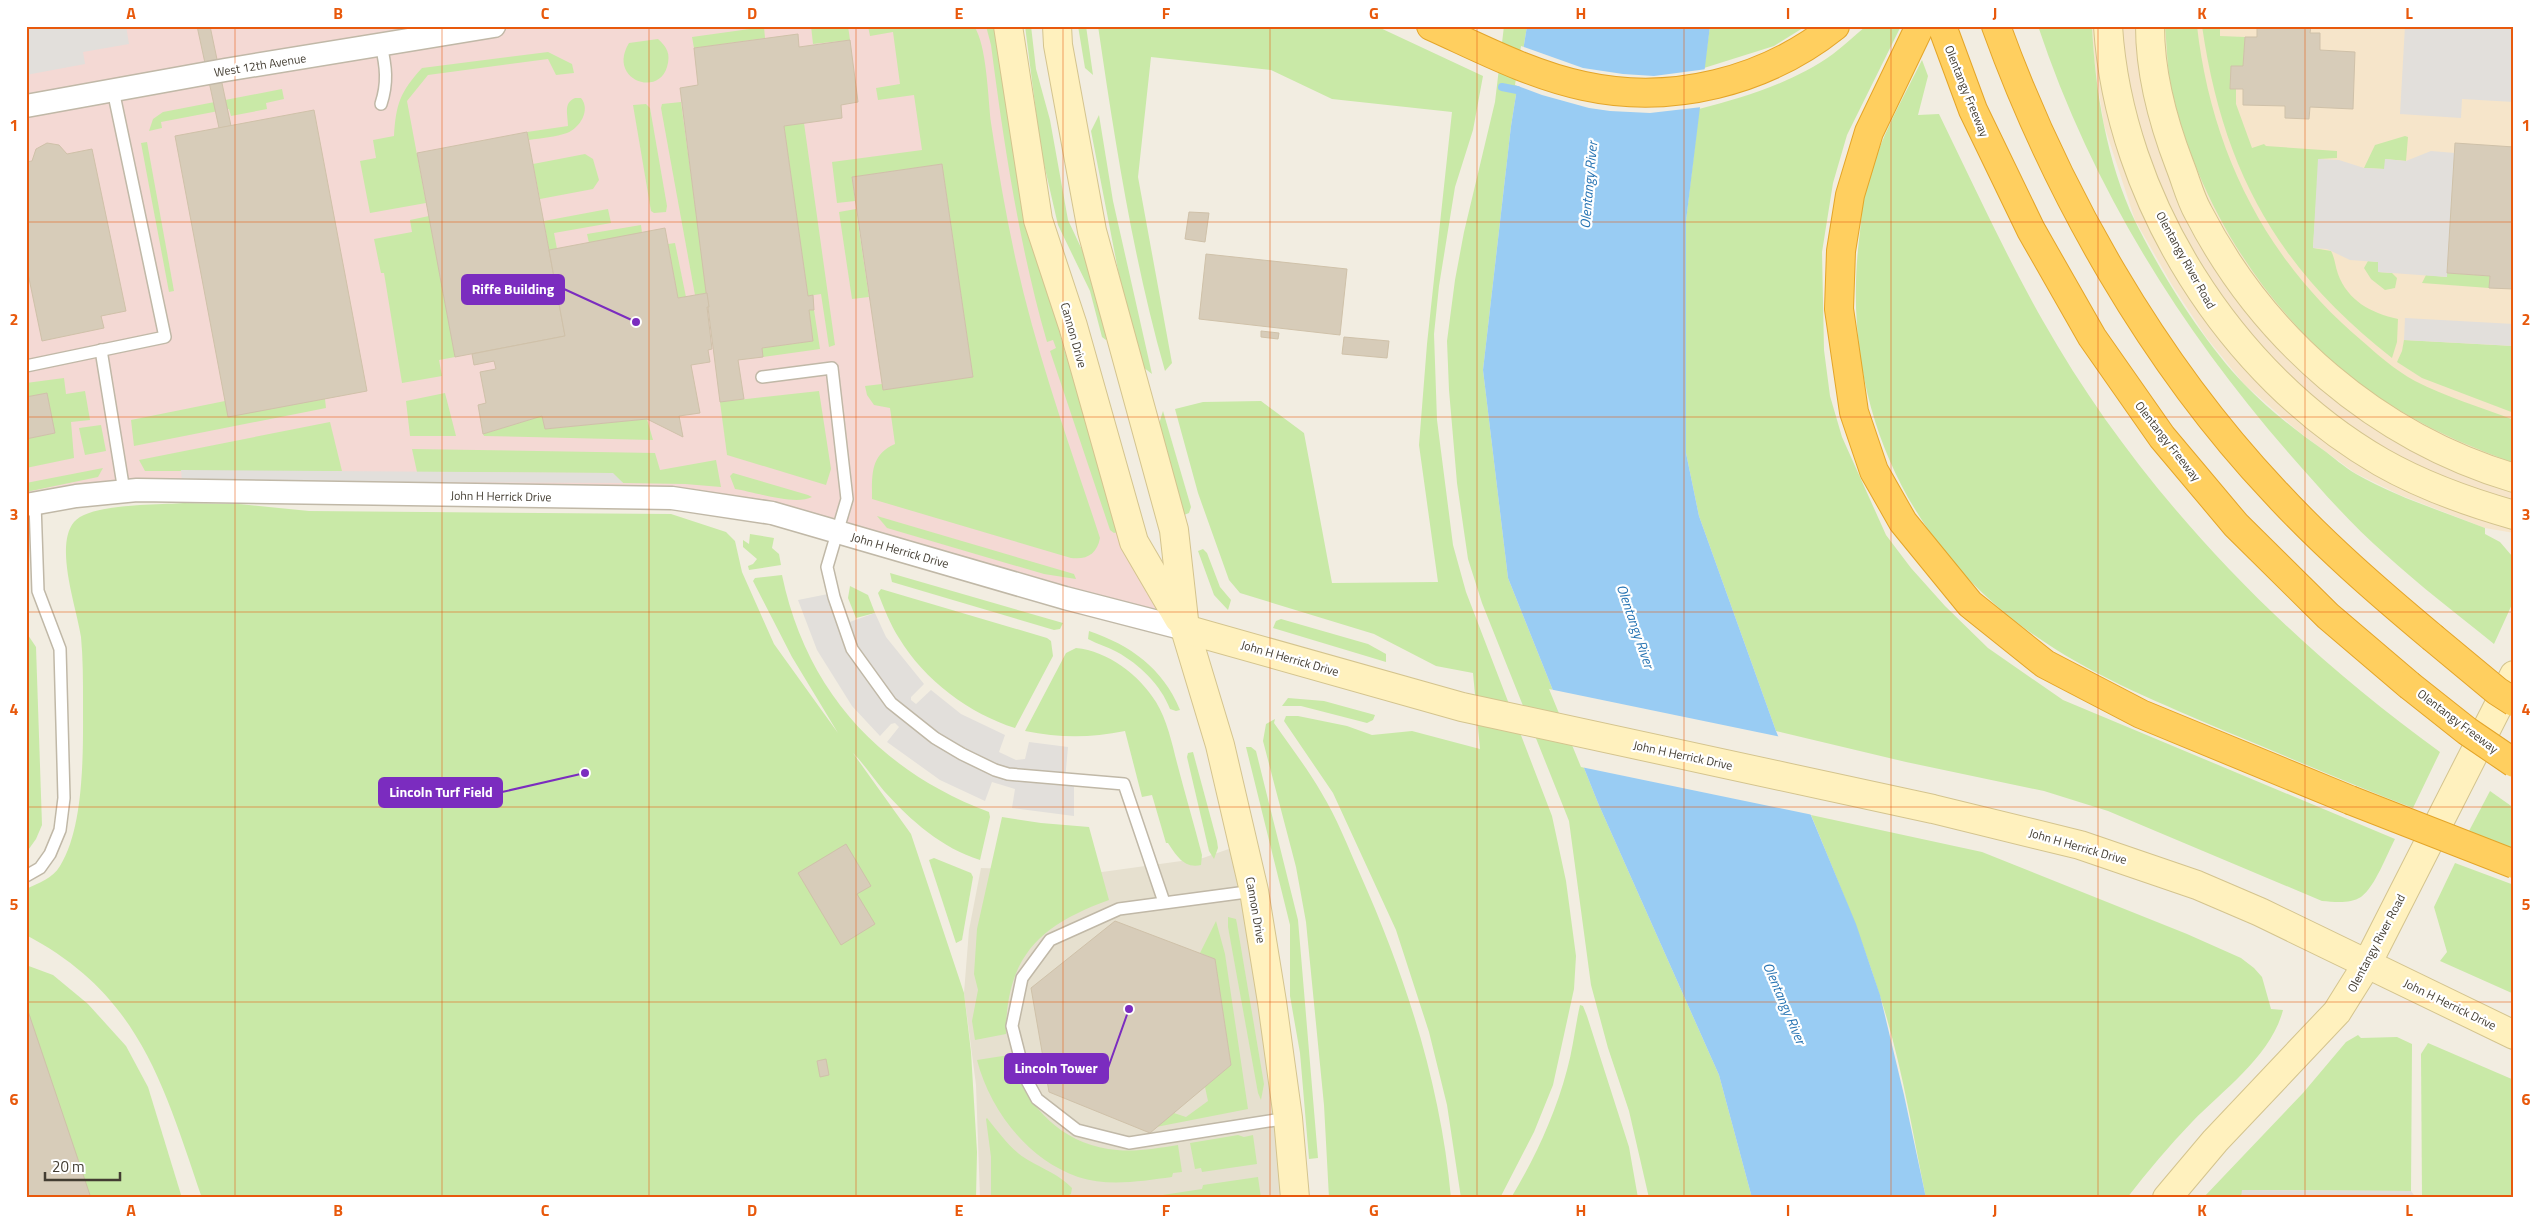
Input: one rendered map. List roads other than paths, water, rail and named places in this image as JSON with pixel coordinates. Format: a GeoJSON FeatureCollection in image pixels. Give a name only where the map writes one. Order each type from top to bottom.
{"type":"FeatureCollection","features":[{"type":"Feature","properties":{"kind":"highway"},"geometry":{"type":"LineString","coordinates":[[1433,27],[1547,75],[1583,86],[1646,93],[1680,91],[1713,85],[1747,75],[1777,63],[1835,26]]}},
{"type":"Feature","properties":{"kind":"highway"},"geometry":{"type":"LineString","coordinates":[[1920,26],[1869,132],[1850,195],[1840,251],[1839,308],[1854,412],[1874,471],[1903,522],[1970,604],[2045,664],[2141,714],[2350,800],[2514,864]]}},
{"type":"Feature","properties":{"kind":"highway","name":"Olentangy Freeway"},"geometry":{"type":"LineString","coordinates":[[1942,26],[1972,110],[2031,230],[2092,338],[2162,437],[2236,525],[2328,616],[2467,731],[2514,763]]}},
{"type":"Feature","properties":{"kind":"highway"},"geometry":{"type":"LineString","coordinates":[[1996,26],[2019,91],[2076,207],[2135,310],[2202,406],[2273,490],[2318,537],[2362,578],[2432,637],[2514,702]]}},
{"type":"Feature","properties":{"kind":"street","name":"West 12th Avenue"},"geometry":{"type":"LineString","coordinates":[[26,106],[494,26]]}},
{"type":"Feature","properties":{"kind":"street","name":"Cannon Drive"},"geometry":{"type":"LineString","coordinates":[[1008,26],[1038,220],[1073,326],[1134,542],[1185,629]]}},
{"type":"Feature","properties":{"kind":"street","name":"Cannon Drive"},"geometry":{"type":"LineString","coordinates":[[1058,26],[1058,46],[1092,231],[1174,530],[1185,629],[1220,745],[1254,890],[1288,1118],[1295,1198]]}},
{"type":"Feature","properties":{"kind":"street","name":"Olentangy River Road"},"geometry":{"type":"LineString","coordinates":[[2108,26],[2110,64],[2132,151],[2166,229],[2210,306],[2260,367],[2321,420],[2380,461],[2425,485],[2514,515]]}},
{"type":"Feature","properties":{"kind":"street"},"geometry":{"type":"LineString","coordinates":[[2150,26],[2150,45],[2165,127],[2197,212],[2243,287],[2284,336],[2335,385],[2378,416],[2419,440],[2456,457],[2514,478]]}},
{"type":"Feature","properties":{"kind":"street","name":"John H Herrick Drive"},"geometry":{"type":"LineString","coordinates":[[31,504],[76,496],[124,491],[672,498],[772,513],[1462,707],[1933,810],[2080,845],[2140,864],[2260,912],[2514,1035]]}},
{"type":"Feature","properties":{"kind":"street","name":"Olentangy River Road"},"geometry":{"type":"LineString","coordinates":[[2167,1198],[2214,1141],[2322,1030],[2337,1012],[2367,964],[2514,675]]}},
{"type":"Feature","properties":{"kind":"lane"},"geometry":{"type":"LineString","coordinates":[[381,104],[386,88],[387,75],[382,44]]}},
{"type":"Feature","properties":{"kind":"lane"},"geometry":{"type":"LineString","coordinates":[[26,366],[165,337],[114,90]]}},
{"type":"Feature","properties":{"kind":"lane"},"geometry":{"type":"LineString","coordinates":[[101,350],[124,491]]}},
{"type":"Feature","properties":{"kind":"lane"},"geometry":{"type":"LineString","coordinates":[[762,377],[832,368],[847,500],[828,567],[834,596],[852,649],[891,703],[935,738],[995,770],[1051,779],[1124,784],[1164,902]]}},
{"type":"Feature","properties":{"kind":"lane"},"geometry":{"type":"LineString","coordinates":[[26,876],[40,868],[50,854],[60,830],[64,798],[60,649],[32,592],[31,504]]}},
{"type":"Feature","properties":{"kind":"lane"},"geometry":{"type":"LineString","coordinates":[[1254,890],[1119,909],[1050,940],[1022,978],[1012,1026],[1025,1077],[1037,1099],[1077,1130],[1129,1143],[1288,1118]]}},
{"type":"Feature","properties":{"kind":"water","name":"Olentangy River"},"geometry":{"type":"Polygon","coordinates":[[[1527,26],[1710,26],[1686,221],[1686,453],[1699,516],[1776,731],[1856,924],[1880,995],[1926,1198],[1752,1198],[1719,1075],[1598,803],[1508,578],[1483,370],[1511,126],[1527,26]]]}},
{"type":"Feature","properties":{"kind":"waterway"},"geometry":{"type":"LineString","coordinates":[[1502,87],[1517,90]]}},
{"type":"Feature","properties":{"kind":"place","name":"Riffe Building"},"geometry":{"type":"Point","coordinates":[636,322]}},
{"type":"Feature","properties":{"kind":"place","name":"Lincoln Turf Field"},"geometry":{"type":"Point","coordinates":[585,773]}},
{"type":"Feature","properties":{"kind":"place","name":"Lincoln Tower"},"geometry":{"type":"Point","coordinates":[1129,1009]}}]}
